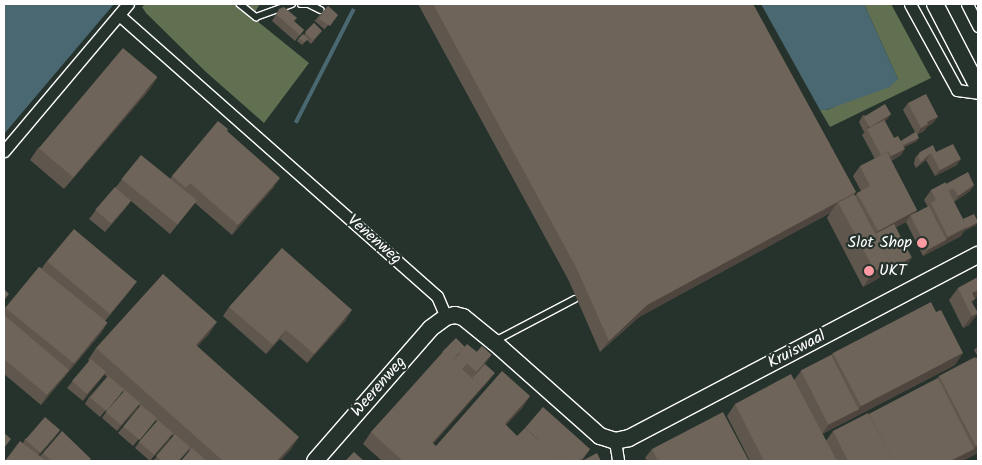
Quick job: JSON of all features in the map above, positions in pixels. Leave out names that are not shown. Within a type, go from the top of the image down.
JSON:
[{"type":"street","points":[[4,151],[128,4]]},
{"type":"street","points":[[910,4],[957,90],[978,93]]},
{"type":"street","points":[[935,4],[978,87]]},
{"type":"street","points":[[967,4],[978,26]]},
{"type":"street","name":"Venenweg","points":[[118,15],[437,296],[446,317]]},
{"type":"street","name":"Kruiswaal","points":[[615,441],[629,438],[978,255]]},
{"type":"street","points":[[446,317],[455,315],[463,318],[494,342],[600,436],[615,441],[618,461]]},
{"type":"street","name":"Weerenweg","points":[[315,461],[431,328],[446,317]]},
{"type":"lane","points":[[240,4],[256,17],[292,4]]},
{"type":"lane","points":[[301,4],[309,4],[321,10]]},
{"type":"lane","points":[[494,342],[575,299]]},
{"type":"green space","points":[[145,4],[260,4],[252,17],[309,63],[264,123],[206,72],[146,13],[142,7]]},
{"type":"green space","points":[[864,4],[891,4],[931,78],[830,127],[820,110],[827,110],[898,79]]},
{"type":"water","points":[[4,4],[114,4],[4,134]]},
{"type":"water","points":[[761,4],[864,4],[898,79],[890,87],[826,110],[820,110]]},
{"type":"water","points":[[352,8],[356,10],[297,124],[294,122]]},
{"type":"building","points":[[433,4],[753,4],[856,192],[647,305],[609,341],[577,269]]},
{"type":"building","points":[[328,6],[338,15],[330,26],[319,19]]},
{"type":"building","points":[[284,7],[297,18],[294,21],[304,30],[300,35],[277,15],[279,9]]},
{"type":"building","points":[[314,23],[322,31],[313,40],[305,32]]},
{"type":"building","points":[[303,34],[308,39],[304,42],[299,38]]},
{"type":"building","points":[[123,48],[157,77],[73,177],[39,148]]},
{"type":"building","points":[[926,94],[938,117],[927,122],[928,124],[921,128],[908,103]]},
{"type":"building","points":[[885,104],[891,114],[870,127],[864,117]]},
{"type":"building","points":[[884,120],[894,138],[898,136],[905,149],[891,156],[888,151],[881,155],[867,129]]},
{"type":"building","points":[[218,121],[280,178],[238,225],[190,183],[186,188],[172,176]]},
{"type":"building","points":[[916,132],[919,138],[903,145],[901,141]]},
{"type":"building","points":[[953,144],[961,159],[940,170],[931,153],[921,162],[918,157],[920,152],[933,145],[936,152]]},
{"type":"building","points":[[887,152],[917,210],[878,231],[857,193],[870,186],[860,166]]},
{"type":"building","points":[[141,155],[197,200],[177,224],[121,179]]},
{"type":"building","points":[[968,172],[974,185],[958,196],[954,188],[948,191],[946,184]]},
{"type":"building","points":[[946,182],[946,186],[967,227],[948,237],[931,203],[936,200],[931,190]]},
{"type":"building","points":[[115,187],[131,201],[111,223],[95,210]]},
{"type":"building","points":[[854,194],[891,263],[875,271],[838,202]]},
{"type":"building","points":[[929,206],[946,240],[928,249],[910,216]]},
{"type":"building","points":[[974,214],[978,222],[967,228],[963,219]]},
{"type":"building","points":[[894,224],[912,258],[893,267],[875,234]]},
{"type":"building","points":[[74,229],[137,282],[110,314],[47,261]]},
{"type":"building","points":[[282,248],[352,310],[314,354],[286,330],[273,345],[229,307]]},
{"type":"building","points":[[39,267],[107,322],[74,364],[6,308]]},
{"type":"building","points":[[163,274],[217,322],[196,345],[299,437],[277,461],[223,461],[96,348]]},
{"type":"building","points":[[978,277],[978,290],[972,293],[975,299],[971,301],[978,313],[972,316],[958,288]]},
{"type":"building","points":[[4,289],[9,294],[4,300]]},
{"type":"building","points":[[931,302],[936,312],[941,310],[963,353],[861,406],[833,353]]},
{"type":"building","points":[[4,315],[69,370],[47,395],[4,359]]},
{"type":"building","points":[[456,338],[465,347],[452,361],[443,351]]},
{"type":"building","points":[[467,344],[477,352],[462,369],[482,387],[432,443],[393,408],[443,352],[453,361]]},
{"type":"building","points":[[482,346],[492,355],[476,372],[467,363]]},
{"type":"building","points":[[831,355],[859,409],[828,425],[801,370]]},
{"type":"building","points":[[975,357],[978,364],[978,445],[976,446],[939,376]]},
{"type":"building","points":[[91,359],[106,372],[87,394],[72,381]]},
{"type":"building","points":[[485,364],[495,373],[482,387],[472,378]]},
{"type":"building","points":[[502,371],[530,396],[505,424],[517,436],[525,428],[562,461],[403,461],[371,432],[393,408],[436,446]]},
{"type":"building","points":[[791,374],[837,461],[764,461],[735,404]]},
{"type":"building","points":[[108,376],[124,389],[107,411],[90,398]]},
{"type":"building","points":[[938,378],[974,449],[950,461],[894,461],[869,414]]},
{"type":"building","points":[[125,390],[140,403],[121,425],[106,412]]},
{"type":"building","points":[[141,405],[157,418],[140,440],[123,427]]},
{"type":"building","points":[[543,407],[590,449],[582,459],[562,461],[525,428]]},
{"type":"building","points":[[723,412],[749,461],[658,461],[652,449]]},
{"type":"building","points":[[868,413],[894,461],[848,461],[833,431]]},
{"type":"building","points":[[45,417],[60,430],[40,453],[25,440]]},
{"type":"building","points":[[158,420],[173,433],[154,455],[139,442]]},
{"type":"building","points":[[62,431],[91,459],[89,461],[51,461],[43,453]]},
{"type":"building","points":[[4,433],[11,439],[4,448]]},
{"type":"building","points":[[175,434],[190,447],[178,461],[162,461],[156,456]]},
{"type":"building","points":[[20,441],[46,461],[5,461]]},
{"type":"building","points":[[192,448],[207,461],[181,461]]},
{"type":"building","points":[[354,452],[364,461],[345,461]]},
{"type":"building","points":[[597,453],[601,461],[582,461]]},
{"type":"place","name":"Slot Shop","points":[[922,243]]},
{"type":"place","name":"UKT","points":[[869,271]]}]
